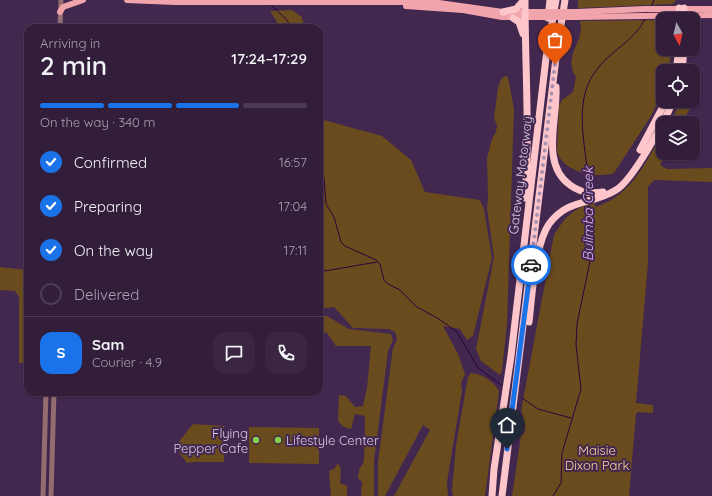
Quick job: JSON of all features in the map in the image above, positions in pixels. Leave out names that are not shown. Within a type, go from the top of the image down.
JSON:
[{"type":"highway","points":[[503,12],[516,9],[525,0]]},
{"type":"highway","points":[[525,0],[528,144],[525,201],[528,207]]},
{"type":"highway","points":[[546,58],[546,31],[550,0]]},
{"type":"highway","name":"Gateway Motorway","points":[[492,496],[494,469],[511,356],[546,58],[556,0]]},
{"type":"highway","name":"Gateway Motorway","points":[[502,496],[505,458],[520,353],[565,0]]},
{"type":"highway","points":[[513,18],[519,22],[525,40]]},
{"type":"highway","points":[[554,79],[557,88],[553,153],[555,163],[565,181],[580,190],[594,195],[612,192],[626,182],[669,108]]},
{"type":"highway","points":[[520,353],[526,342],[539,252],[545,233],[560,213],[581,201],[612,188],[624,180],[662,108]]},
{"type":"main road","points":[[60,12],[63,7],[83,0]]},
{"type":"main road","points":[[127,0],[175,2],[432,2],[525,15],[576,14],[645,9],[659,9],[672,12]]},
{"type":"main road","points":[[363,3],[446,8],[513,18],[525,15]]},
{"type":"main road","points":[[693,12],[712,9]]},
{"type":"main road","points":[[576,14],[656,16]]},
{"type":"main road","points":[[700,15],[712,15]]},
{"type":"street","points":[[60,0],[60,24]]},
{"type":"street","points":[[44,496],[46,396]]},
{"type":"street","points":[[51,496],[54,396]]},
{"type":"green space","points":[[578,0],[676,0],[673,4],[578,8]]},
{"type":"green space","points":[[292,10],[302,17],[303,24],[276,24],[277,22],[270,11]]},
{"type":"green space","points":[[656,20],[656,56],[671,56],[669,64],[656,64],[656,106],[651,116],[614,173],[607,175],[589,174],[572,169],[560,158],[557,151],[559,106],[562,100],[573,92],[576,77],[572,69],[572,62],[580,35],[580,21]]},
{"type":"green space","points":[[505,76],[508,77],[514,109],[507,323],[502,371],[500,375],[481,361],[476,349],[494,257],[487,209],[487,158],[492,139],[496,132],[497,125],[494,118],[498,88],[501,79]]},
{"type":"green space","points":[[678,108],[690,108],[686,116],[673,116]]},
{"type":"green space","points":[[323,120],[382,136],[411,160],[425,192],[480,200],[484,209],[492,258],[473,336],[467,340],[460,329],[443,326],[458,354],[465,374],[461,383],[462,391],[447,482],[448,496],[394,496],[430,430],[423,425],[385,496],[378,496],[378,462],[393,348],[397,340],[395,332],[389,329],[353,328],[334,307],[323,308]]},
{"type":"green space","name":"Maisie Dixon Park","points":[[656,145],[656,160],[662,160],[660,165],[667,169],[712,168],[712,182],[654,180],[648,187],[648,263],[636,403],[653,405],[653,413],[638,412],[636,414],[629,496],[512,496],[521,436],[525,431],[521,411],[554,235],[570,214],[593,202],[596,207],[609,201],[628,186],[643,167]]},
{"type":"green space","points":[[0,267],[24,270],[24,363],[19,363],[19,297],[15,291],[0,290]]},
{"type":"green space","points":[[323,316],[327,316],[349,329],[391,334],[393,340],[388,351],[374,461],[374,496],[361,496],[362,482],[358,478],[359,470],[364,461],[365,416],[355,414],[351,429],[344,427],[338,421],[339,395],[346,396],[355,407],[363,406],[367,388],[371,346],[336,346],[327,333],[323,332]]},
{"type":"green space","points":[[471,373],[480,375],[487,379],[494,384],[499,391],[485,496],[453,496],[452,490],[456,445],[468,377]]},
{"type":"green space","points":[[193,424],[224,426],[224,462],[187,463],[180,454],[177,444]]},
{"type":"green space","name":"Lifestyle Center","points":[[249,427],[319,428],[319,464],[249,463]]},
{"type":"green space","points":[[338,463],[341,470],[340,483],[347,486],[347,496],[331,496],[329,471],[334,469]]},
{"type":"waterway","name":"Bulimba Creek","points":[[651,7],[654,0]]},
{"type":"waterway","points":[[270,4],[289,24]]},
{"type":"waterway","name":"Bulimba Creek","points":[[589,190],[582,114],[588,85],[595,72],[607,58],[635,34],[645,19]]},
{"type":"waterway","points":[[323,175],[326,204],[334,217],[341,242],[345,246],[376,260],[380,264],[384,280],[388,284],[400,290],[417,307],[439,319],[457,332],[478,368],[501,385]]},
{"type":"waterway","name":"Bulimba Creek","points":[[553,496],[561,483],[562,453],[581,389],[576,345],[577,324],[591,256],[589,203]]},
{"type":"waterway","points":[[323,271],[377,262]]},
{"type":"waterway","points":[[522,398],[538,409],[571,418]]},
{"type":"way so far","points":[[531,265],[555,64]]},
{"type":"place","name":"Flying Pepper Cafe","points":[[256,440]]},
{"type":"place","name":"Lifestyle Center","points":[[278,440]]},
{"type":"route","points":[[507,449],[531,265]]}]
